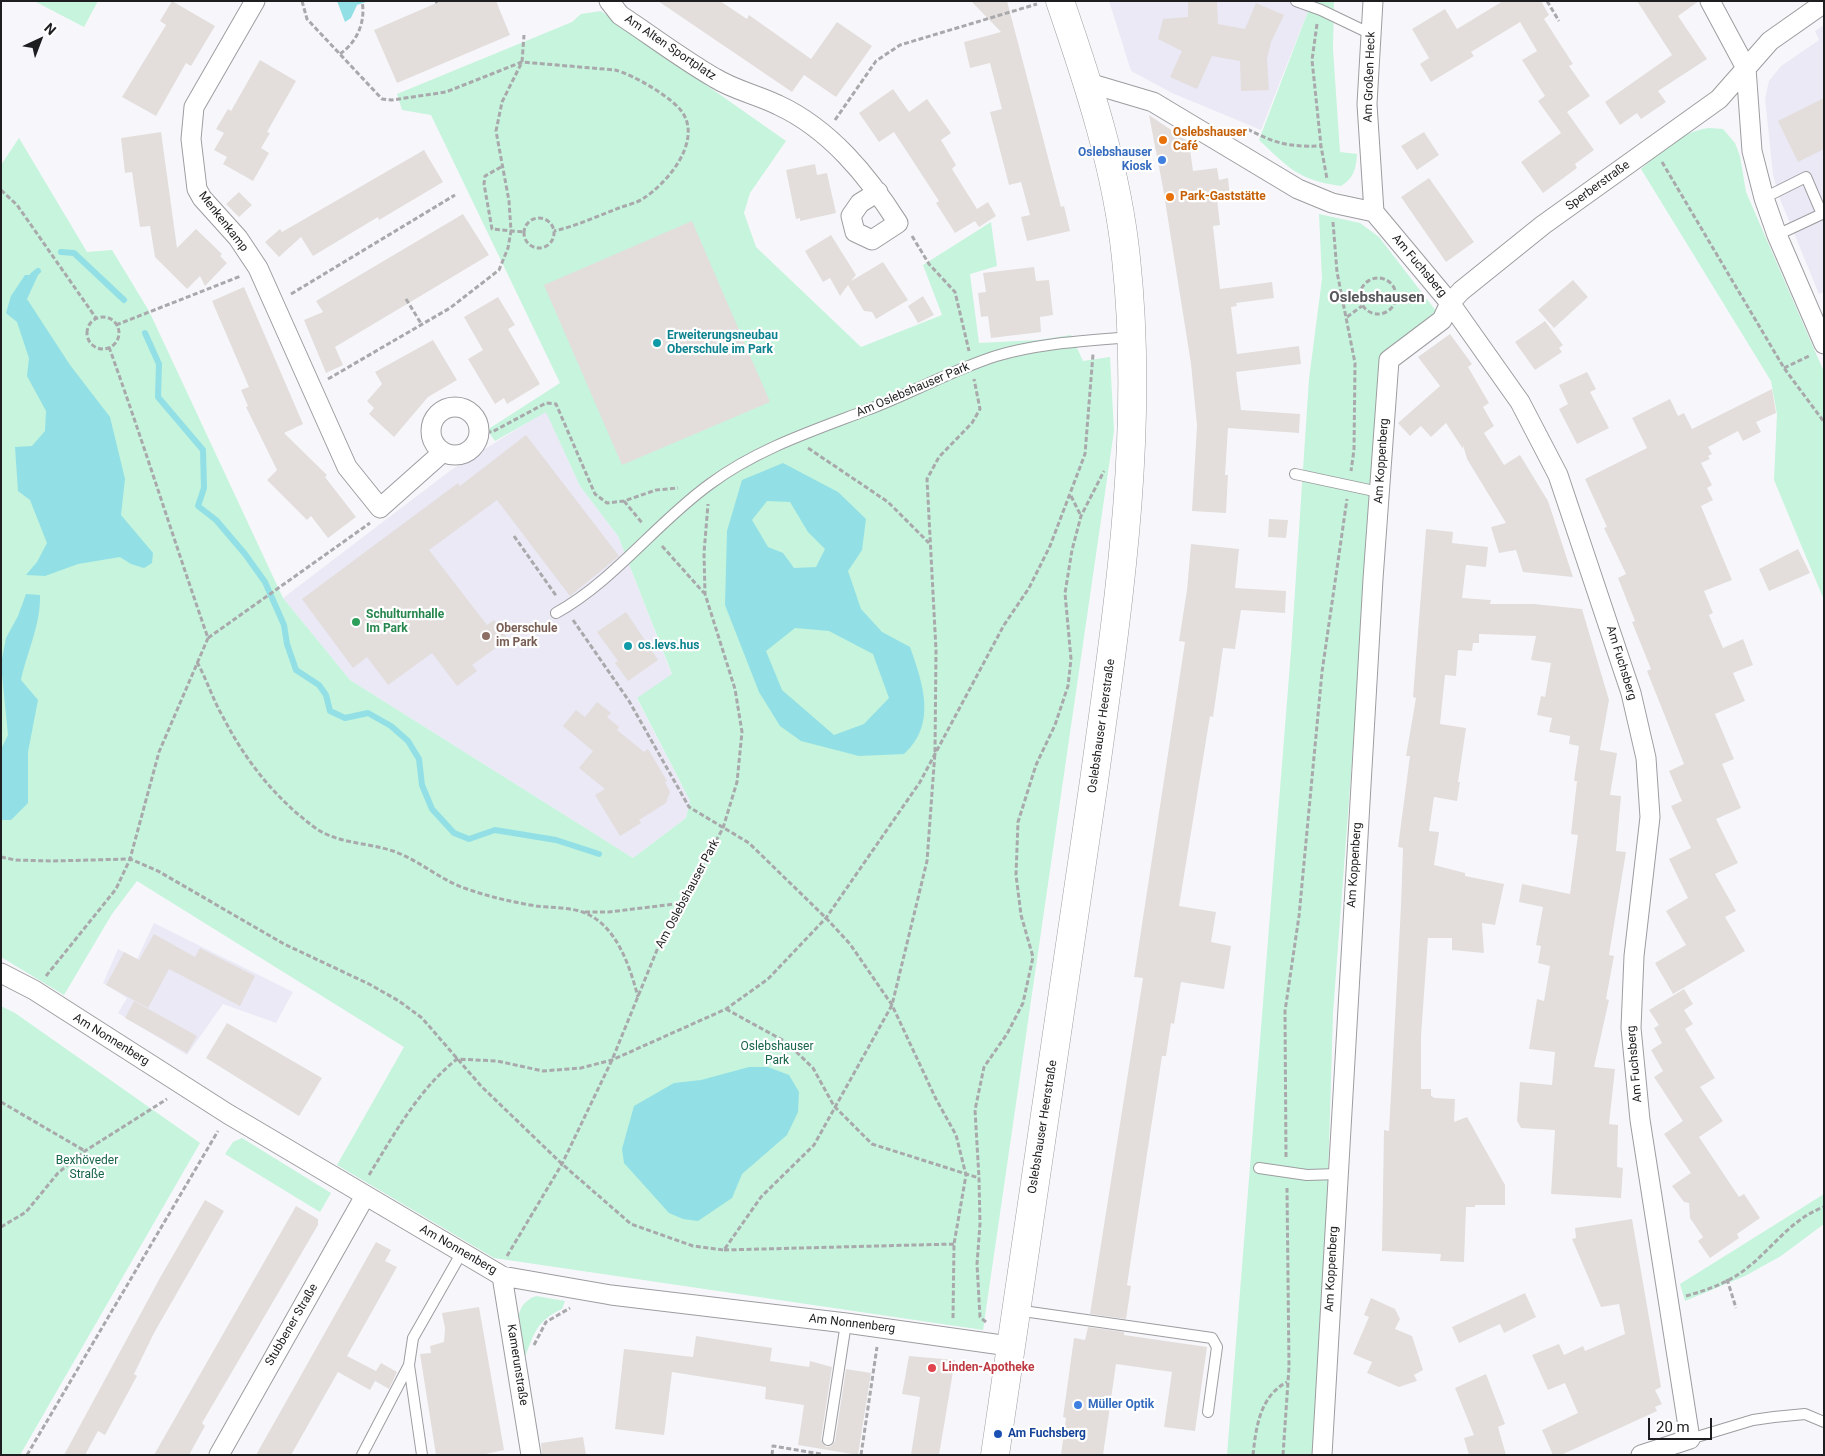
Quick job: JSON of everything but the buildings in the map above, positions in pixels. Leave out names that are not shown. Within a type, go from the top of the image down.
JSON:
[{"type":"main road","name":"Oslebshauser Heerstraße","points":[[995,1455],[1087,834],[1114,634],[1130,491],[1132,337],[1124,246],[1111,169],[1089,84],[1060,1]]},
{"type":"street","name":"Menkenkamp","points":[[255,1],[200,95],[191,124],[197,189],[202,198],[238,238],[258,268],[347,466],[380,508]]},
{"type":"street","name":"Am Alten Sportplatz","points":[[609,1],[620,15],[716,79],[780,106],[825,135],[860,169],[898,223]]},
{"type":"street","name":"Am Großen Heck","points":[[1373,1],[1367,104],[1374,212]]},
{"type":"street","points":[[1710,1],[1746,68],[1752,151],[1764,198],[1820,349]]},
{"type":"street","name":"Sperberstraße","points":[[1450,303],[1461,291],[1543,225],[1719,99],[1770,41],[1824,4]]},
{"type":"street","points":[[1089,84],[1153,102],[1298,189],[1332,203],[1374,212]]},
{"type":"street","points":[[878,192],[860,202],[851,216],[855,232],[872,240],[898,223]]},
{"type":"street","name":"Am Fuchsberg","points":[[1374,212],[1450,303],[1520,402],[1558,475],[1628,684],[1646,758],[1650,817],[1634,956],[1631,1028],[1640,1120],[1690,1439]]},
{"type":"street","name":"Am Koppenberg","points":[[1322,1455],[1379,492],[1389,360],[1442,320],[1450,303]]},
{"type":"street","points":[[455,408],[468,412],[474,417],[479,431],[478,439],[467,452],[458,455],[443,452],[435,444],[432,429],[434,421],[446,410],[455,408]]},
{"type":"street","points":[[380,508],[443,452]]},
{"type":"street","name":"Am Nonnenberg","points":[[1,973],[34,990],[228,1114],[502,1276],[611,1295],[846,1323],[1010,1346]]},
{"type":"street","name":"Stubbener Straße","points":[[218,1455],[365,1196]]},
{"type":"street","name":"Kamerunstraße","points":[[502,1276],[519,1374],[527,1454]]},
{"type":"street","points":[[1641,1455],[1690,1439]]},
{"type":"lane","points":[[1296,1],[1321,10],[1371,34]]},
{"type":"lane","points":[[1764,198],[1806,177],[1823,214],[1777,235]]},
{"type":"lane","name":"Am Oslebshauser Park","points":[[561,610],[622,563],[708,485],[740,462],[997,356],[1052,345],[1132,337]]},
{"type":"lane","points":[[1295,474],[1379,492]]},
{"type":"lane","points":[[1259,1168],[1307,1175],[1338,1174]]},
{"type":"lane","points":[[422,1455],[409,1365],[413,1338],[462,1252]]},
{"type":"lane","points":[[1015,1310],[1212,1338],[1217,1347],[1208,1412]]},
{"type":"lane","points":[[828,1440],[846,1323]]},
{"type":"lane","points":[[362,1455],[409,1365]]},
{"type":"lane","points":[[1690,1439],[1753,1420],[1774,1417],[1805,1414],[1824,1422]]},
{"type":"path","points":[[302,1],[307,19],[382,99],[392,100],[446,92],[522,62],[615,70],[630,74],[660,93],[684,113],[688,124],[687,140],[680,160],[668,176],[643,199],[554,231]]},
{"type":"path","points":[[340,54],[348,48],[357,36],[364,14],[362,1]]},
{"type":"path","points":[[825,135],[876,61],[900,45],[1047,1]]},
{"type":"path","points":[[1547,1],[1559,21]]},
{"type":"path","points":[[1283,1455],[1288,1382],[1285,1011],[1299,916],[1322,672],[1354,450],[1355,363],[1337,272],[1332,203],[1321,146],[1312,60],[1321,10]]},
{"type":"path","points":[[312,388],[450,308],[499,270],[508,248],[511,231],[496,131],[502,102],[522,62],[524,35]]},
{"type":"path","points":[[1229,148],[1245,128],[1272,142],[1291,147],[1321,146]]},
{"type":"path","points":[[1653,146],[1784,368],[1824,422]]},
{"type":"path","points":[[501,166],[485,176],[484,184],[492,229],[524,232]]},
{"type":"path","points":[[1,190],[17,204],[96,318]]},
{"type":"path","points":[[274,304],[455,195]]},
{"type":"path","points":[[537,218],[550,222],[554,231],[552,241],[547,246],[538,248],[528,242],[524,232],[528,223],[537,218]]},
{"type":"path","points":[[724,1250],[761,1197],[814,1146],[834,1106],[892,1005],[927,861],[935,752],[936,650],[927,479],[939,457],[972,423],[980,409],[955,292],[929,264],[912,236],[898,223]]},
{"type":"path","points":[[1380,278],[1392,284],[1396,296],[1388,312],[1372,314],[1362,306],[1360,290],[1363,284],[1370,279],[1380,278]]},
{"type":"path","points":[[116,325],[225,283]]},
{"type":"path","points":[[406,299],[422,325]]},
{"type":"path","points":[[1347,317],[1362,306]]},
{"type":"path","points":[[96,318],[108,318],[116,325],[118,338],[109,347],[98,348],[89,342],[87,337],[89,324],[96,318]]},
{"type":"path","points":[[365,1196],[369,1175],[409,1109],[438,1074],[457,1059],[497,1061],[543,1071],[581,1068],[612,1060],[726,1009],[768,979],[826,918],[920,782],[1004,626],[1029,588],[1050,546],[1085,454],[1090,364],[1095,341]]},
{"type":"path","points":[[109,347],[138,424],[160,500],[208,638]]},
{"type":"path","points":[[1784,368],[1820,349]]},
{"type":"path","points":[[479,431],[492,432],[546,403],[556,404],[595,494],[607,502],[624,501],[656,490],[708,485]]},
{"type":"path","points":[[795,438],[825,461],[888,502],[929,543]]},
{"type":"path","points":[[1010,1346],[980,1317],[977,1264],[980,1224],[979,1178],[975,1110],[984,1067],[1008,1034],[1023,1002],[1033,956],[1021,915],[1016,875],[1018,822],[1036,765],[1055,726],[1068,686],[1071,659],[1065,593],[1072,550],[1081,516],[1098,486],[1105,468]]},
{"type":"path","name":"Am Oslebshauser Park","points":[[502,1276],[508,1250],[562,1164],[612,1060],[659,945],[723,828],[737,782],[742,732],[735,689],[705,594],[704,552],[708,485]]},
{"type":"path","points":[[1071,495],[1081,516]]},
{"type":"path","points":[[624,501],[705,594]]},
{"type":"path","points":[[34,990],[116,889],[130,859],[159,752],[208,638],[370,523],[380,508]]},
{"type":"path","points":[[514,536],[561,610],[629,701],[689,808],[749,843],[850,944],[892,1005],[936,1099],[956,1135],[966,1175],[954,1244],[953,1337]]},
{"type":"path","points":[[197,662],[228,727],[255,770],[284,801],[315,828],[329,836],[343,841],[395,852],[461,887],[491,897],[584,912],[609,912],[683,903]]},
{"type":"path","points":[[1,857],[15,860],[52,861],[130,859],[158,871],[284,944],[399,1001],[422,1018],[481,1086],[562,1164],[631,1224],[692,1246],[724,1250],[954,1244]]},
{"type":"path","points":[[584,912],[606,929],[616,943],[631,973],[638,997]]},
{"type":"path","points":[[726,1009],[786,1042],[812,1068],[834,1106],[872,1144],[979,1178]]},
{"type":"path","points":[[1,1227],[26,1212],[58,1173],[85,1151],[186,1087]]},
{"type":"path","points":[[1,1102],[85,1151]]},
{"type":"path","points":[[27,1455],[228,1114]]},
{"type":"path","points":[[1667,1299],[1685,1297],[1739,1274],[1769,1248],[1794,1222],[1824,1207]]},
{"type":"path","points":[[1727,1279],[1736,1308]]},
{"type":"path","points":[[519,1374],[528,1362],[546,1322],[558,1313],[574,1307]]},
{"type":"path","points":[[861,1455],[880,1328]]},
{"type":"path","points":[[1253,1455],[1256,1434],[1266,1401],[1276,1388],[1288,1382]]},
{"type":"path","points":[[772,1455],[773,1446],[826,1455]]},
{"type":"shaded area","points":[[1109,1],[1312,1],[1261,130],[1172,93],[1131,71]]},
{"type":"shaded area","points":[[1824,25],[1824,292],[1819,294],[1780,199],[1773,175],[1765,99],[1769,81],[1781,66],[1819,40],[1815,31]]},
{"type":"shaded area","name":"Oberschule im Park","points":[[546,411],[580,486],[618,536],[672,675],[637,699],[690,801],[686,818],[633,858],[350,680],[283,598],[451,470]]},
{"type":"shaded area","points":[[154,923],[293,992],[276,1023],[223,1004],[187,1055],[118,1013],[127,998],[103,983],[118,949],[137,959]]},
{"type":"green space","points":[[34,1],[98,1],[84,27]]},
{"type":"green space","points":[[1312,1],[1334,1],[1333,49],[1340,152],[1357,154],[1354,173],[1341,186],[1314,180],[1295,171],[1259,140]]},
{"type":"green space","name":"Oslebshauser Park","points":[[601,11],[786,141],[750,193],[744,213],[756,247],[861,347],[942,315],[923,265],[991,222],[997,266],[970,274],[979,343],[1038,340],[1071,335],[1083,361],[1110,357],[1114,431],[983,1330],[494,1258],[337,1165],[404,1047],[137,881],[112,914],[64,995],[1,957],[1,165],[19,138],[87,252],[112,250],[149,311],[283,598],[350,680],[633,858],[686,818],[690,801],[637,698],[672,674],[618,536],[580,486],[546,412],[495,441],[487,430],[560,383],[431,115],[402,110],[397,94],[572,22],[581,14]]},
{"type":"green space","points":[[1709,128],[1723,129],[1735,143],[1740,156],[1746,192],[1824,372],[1824,600],[1774,480],[1777,414],[1771,381],[1641,169],[1664,149],[1681,138],[1690,133]]},
{"type":"green space","points":[[1319,214],[1360,223],[1379,237],[1436,311],[1381,356],[1333,1013],[1323,1344],[1314,1455],[1227,1455],[1291,651],[1309,379],[1322,279]]},
{"type":"green space","name":"Bexhöveder Straße","points":[[1,1006],[15,1013],[200,1143],[20,1455],[1,1455]]},
{"type":"green space","points":[[242,1138],[331,1193],[320,1212],[225,1154],[233,1142]]},
{"type":"green space","points":[[1824,1194],[1824,1224],[1781,1256],[1745,1276],[1685,1301],[1680,1284]]},
{"type":"green space","points":[[536,1296],[565,1301],[562,1309],[546,1318],[537,1329],[524,1360],[518,1323],[519,1315],[527,1301]]},
{"type":"water","points":[[337,1],[369,1],[357,5],[351,18],[345,22]]},
{"type":"water","points":[[25,275],[38,275],[27,299],[70,365],[110,417],[125,479],[121,515],[153,553],[152,563],[144,568],[131,564],[120,557],[78,564],[45,576],[26,575],[37,562],[47,543],[30,500],[18,491],[15,447],[32,446],[45,431],[46,411],[27,376],[29,358],[17,322],[6,313],[11,296]]},
{"type":"water","points":[[783,463],[838,492],[866,519],[862,550],[848,571],[861,609],[882,632],[910,647],[923,689],[924,717],[921,730],[904,754],[859,756],[801,741],[780,726],[759,692],[725,605],[727,531],[742,480]],"holes":[[[767,501],[790,502],[808,532],[825,549],[816,567],[794,568],[783,553],[768,547],[752,520]],[[795,628],[829,631],[873,654],[889,698],[864,724],[834,735],[782,690],[766,651]]]},
{"type":"water","points":[[26,594],[40,595],[36,627],[21,680],[38,700],[28,752],[28,803],[11,820],[1,820],[1,749],[8,735],[1,664],[6,638],[18,616]]},
{"type":"water","points":[[749,1067],[768,1067],[789,1075],[799,1092],[798,1112],[787,1135],[742,1174],[732,1198],[698,1221],[683,1219],[669,1213],[624,1163],[622,1149],[634,1106],[674,1083],[701,1080]]},
{"type":"waterway","points":[[61,252],[74,253],[124,300]]},
{"type":"waterway","points":[[33,275],[38,271]]},
{"type":"waterway","points":[[145,333],[159,364],[158,397],[203,450],[204,488],[198,506],[216,520],[245,554],[265,582],[284,625],[287,644],[296,670],[319,685],[326,695],[330,711],[345,718],[368,713],[391,726],[408,741],[419,759],[422,785],[432,809],[454,833],[469,839],[495,830],[556,840],[599,854]]},
{"type":"place","name":"Oslebshauser Café","points":[[1163,140]]},
{"type":"place","name":"Oslebshauser Kiosk","points":[[1162,160]]},
{"type":"place","name":"Park-Gaststätte","points":[[1170,197]]},
{"type":"place","name":"Erweiterungsneubau Oberschule im Park","points":[[657,343]]},
{"type":"place","name":"Schulturnhalle Im Park","points":[[356,622]]},
{"type":"place","name":"Oberschule im Park","points":[[486,636]]},
{"type":"place","name":"os.levs.hus","points":[[628,646]]},
{"type":"place","name":"Linden-Apotheke","points":[[932,1368]]},
{"type":"place","name":"Müller Optik","points":[[1078,1405]]},
{"type":"place","name":"Am Fuchsberg","points":[[998,1434]]},
{"type":"district","name":"Oslebshausen","points":[[1377,298]]}]
